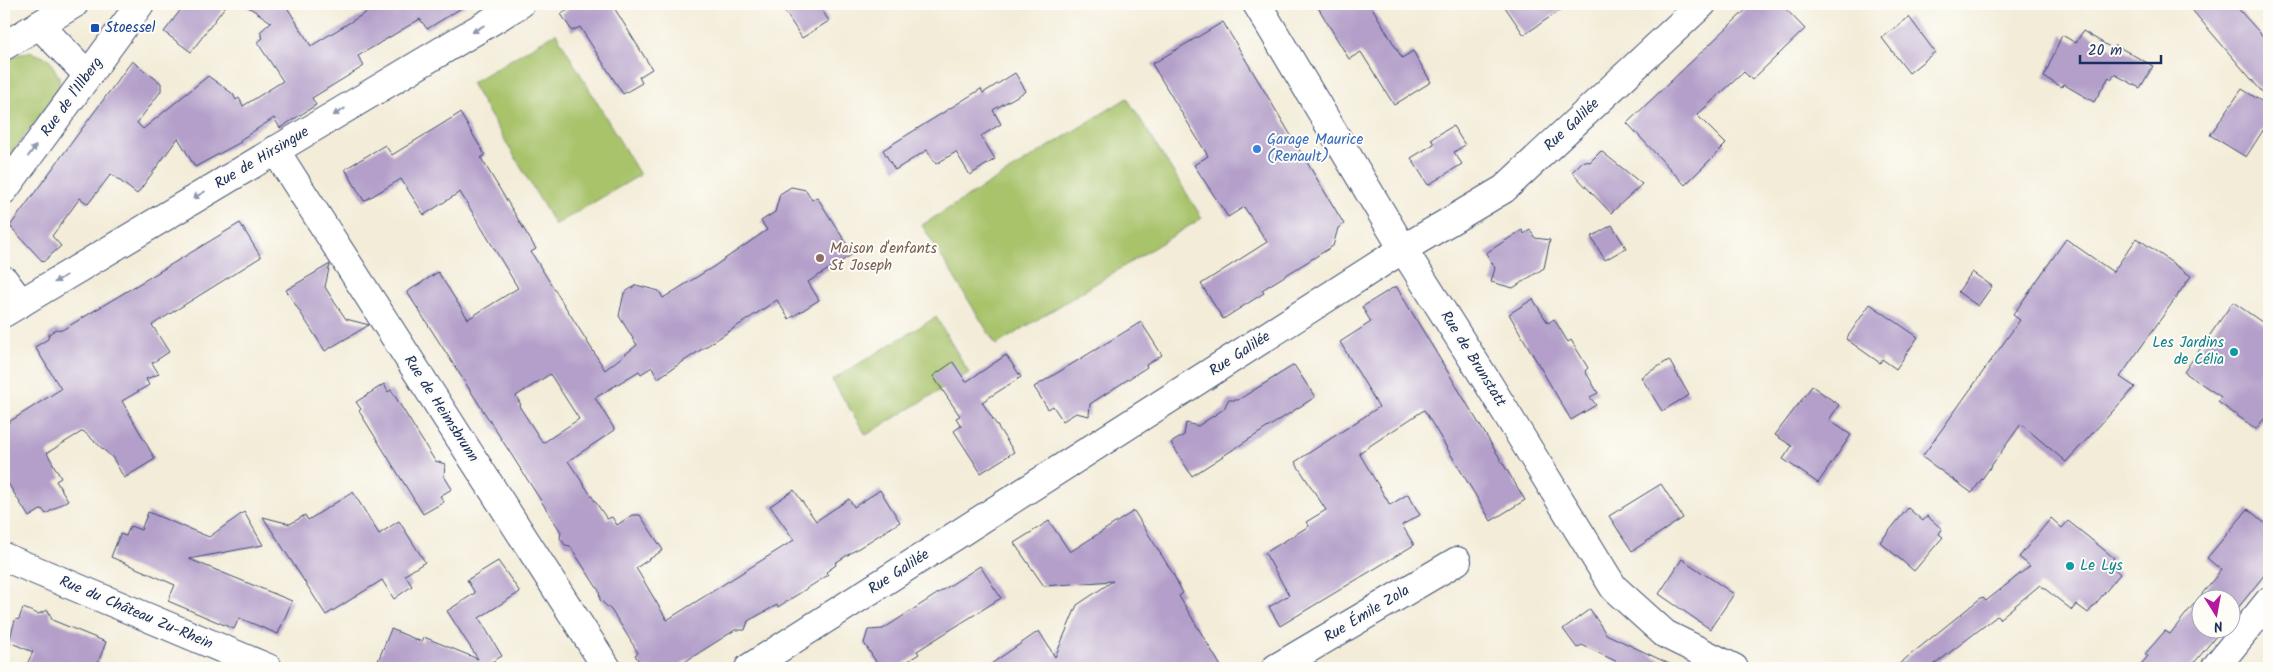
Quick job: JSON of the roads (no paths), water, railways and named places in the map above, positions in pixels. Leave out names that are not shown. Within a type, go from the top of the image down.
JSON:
[{"type":"street","points":[[4,46],[74,4]]},
{"type":"street","name":"Rue de l'Illberg","points":[[4,190],[140,4]]},
{"type":"street","name":"Rue de Hirsingue","points":[[12,308],[520,4]]},
{"type":"street","name":"Rue de Brunstatt","points":[[1257,4],[1403,249],[1614,588],[1665,634],[1734,668]]},
{"type":"street","name":"Rue Galilée","points":[[749,668],[1403,249],[1504,189],[1702,4]]},
{"type":"street","points":[[39,25],[88,75]]},
{"type":"street","name":"Rue de Heimsbrunn","points":[[274,150],[607,668]]},
{"type":"street","points":[[4,280],[12,308]]},
{"type":"street","name":"Rue du Château Zu-Rhein","points":[[4,557],[268,668]]},
{"type":"street","name":"Rue Émile Zola","points":[[1276,668],[1457,561]]},
{"type":"street","points":[[2214,668],[2269,601]]},
{"type":"place","name":"Stoessel","points":[[95,28]]},
{"type":"place","name":"Garage Maurice (Renault)","points":[[1257,149]]},
{"type":"place","name":"Maison d'enfants St Joseph","points":[[820,258]]},
{"type":"place","name":"Les Jardins de Célia","points":[[2234,352]]},
{"type":"place","name":"Le Lys","points":[[2070,566]]}]
